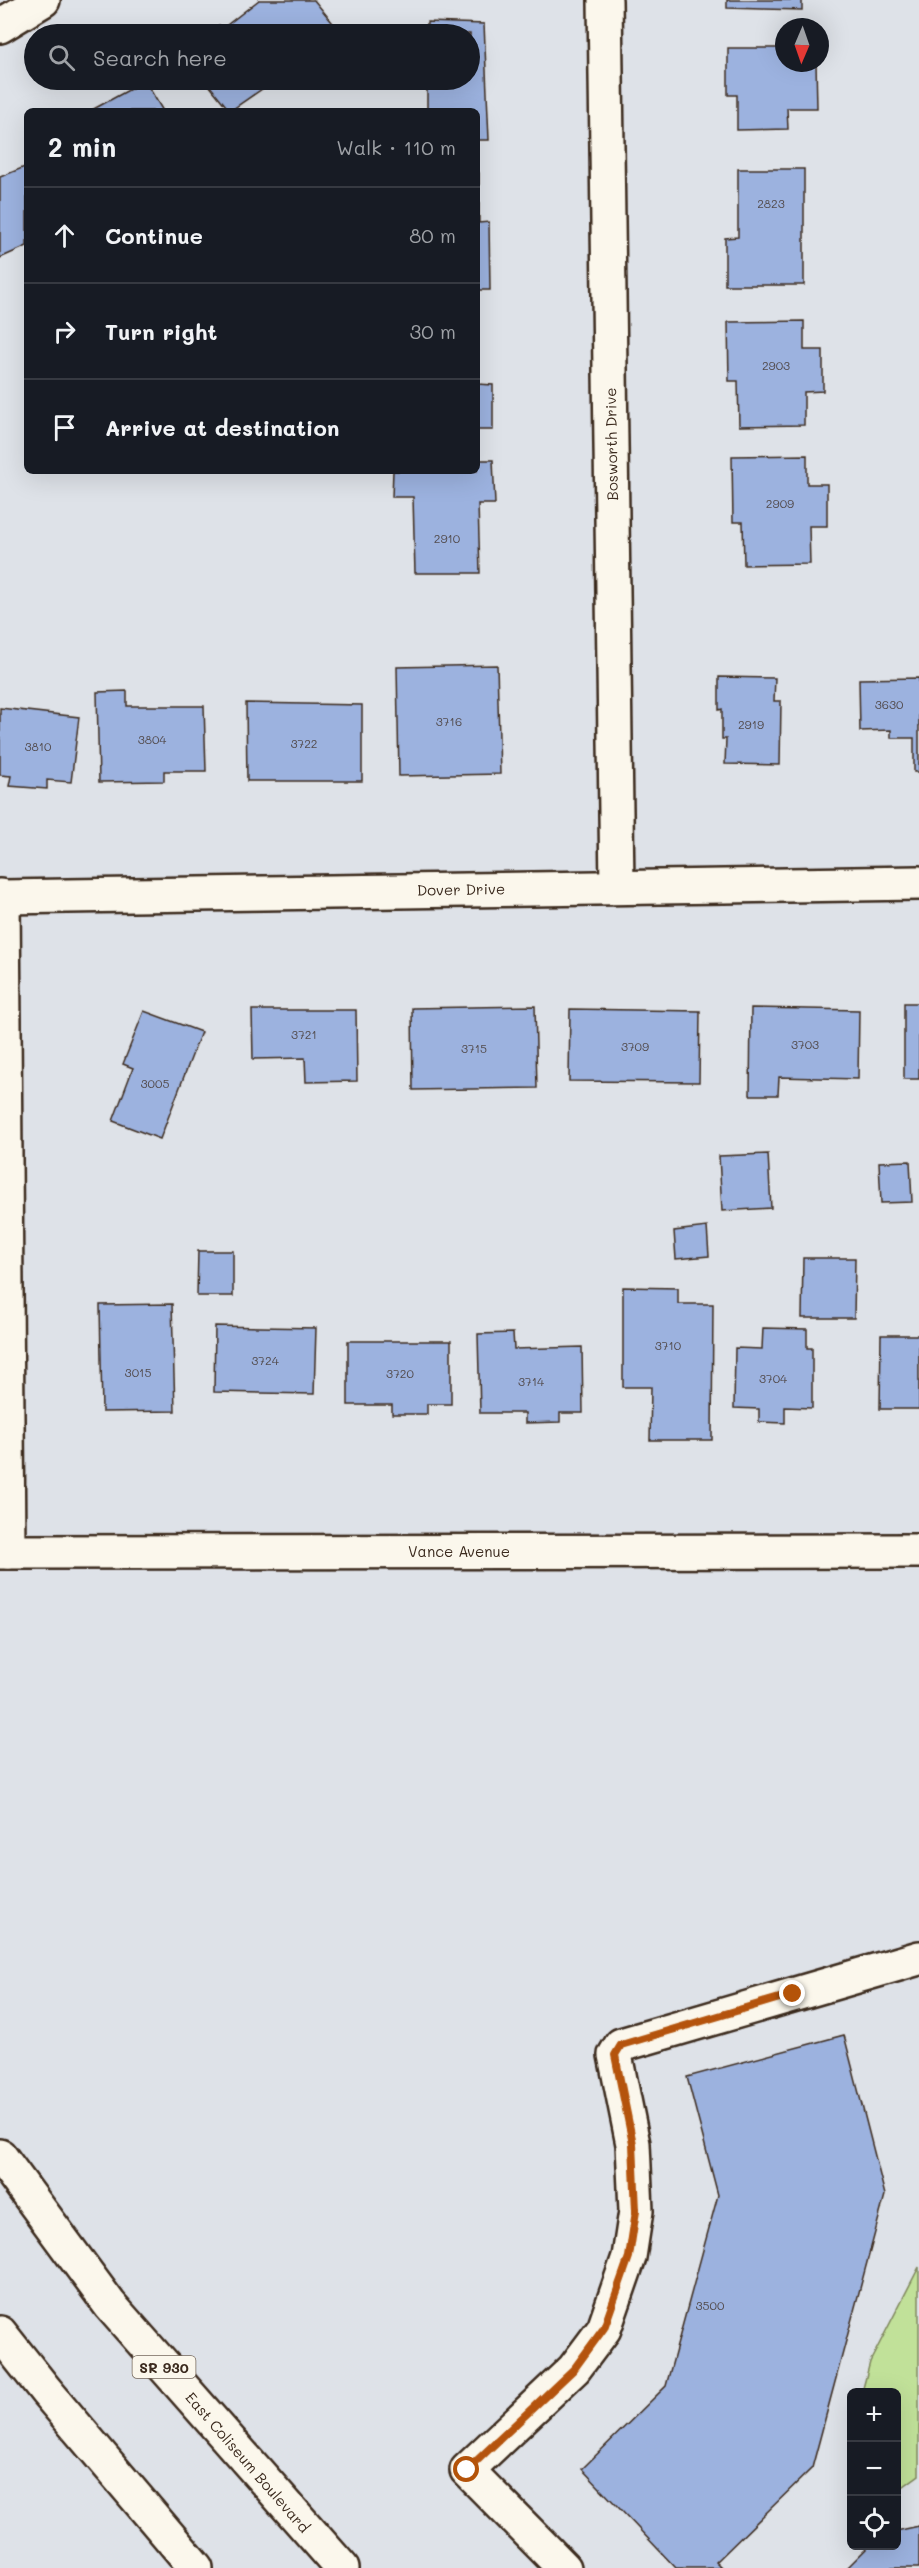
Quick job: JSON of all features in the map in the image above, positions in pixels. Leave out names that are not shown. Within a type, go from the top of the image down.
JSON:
[{"type":"main road","points":[[0,26],[43,0]]},
{"type":"main road","name":"Bosworth Drive","points":[[605,0],[617,887]]},
{"type":"main road","name":"Dover Drive","points":[[2,896],[919,883]]},
{"type":"main road","points":[[2,896],[4,1552]]},
{"type":"main road","name":"Vance Avenue","points":[[4,1552],[919,1551]]},
{"type":"main road","points":[[564,2568],[467,2470],[574,2369],[604,2328],[629,2257],[636,2211],[633,2144],[615,2055],[621,2045],[919,1958]]},
{"type":"main road","name":"East Coliseum Boulevard","points":[[0,2156],[110,2305],[342,2568]]},
{"type":"main road","points":[[0,2333],[46,2391],[196,2568]]},
{"type":"green space","points":[[919,2267],[919,2475],[901,2488],[901,2388],[863,2388],[870,2362]]},
{"type":"building","points":[[259,0],[314,0],[334,24],[228,24]]},
{"type":"building","points":[[727,0],[802,0],[802,10],[727,8]]},
{"type":"building","points":[[427,22],[484,24],[489,140],[480,140],[480,108],[427,108],[427,90],[480,90],[480,24],[427,24]]},
{"type":"building","points":[[728,48],[775,48],[775,72],[816,72],[817,108],[787,108],[788,129],[737,130],[737,95],[728,95]]},
{"type":"building","points":[[128,90],[150,90],[161,108],[96,108]]},
{"type":"building","points":[[213,90],[260,90],[234,108],[228,108]]},
{"type":"building","points":[[24,167],[24,247],[0,258],[0,177]]},
{"type":"building","points":[[738,169],[804,169],[804,285],[725,285],[725,238],[738,237]]},
{"type":"building","points":[[489,222],[490,290],[480,290],[480,223]]},
{"type":"building","points":[[804,321],[804,350],[823,350],[823,391],[804,392],[804,425],[739,426],[738,381],[729,381],[728,322]]},
{"type":"building","points":[[480,384],[493,385],[493,430],[480,430]]},
{"type":"building","points":[[807,455],[807,484],[827,484],[827,526],[809,526],[810,564],[744,565],[743,522],[733,522],[732,456]]},
{"type":"building","points":[[480,460],[493,460],[495,504],[478,504],[480,573],[415,573],[413,497],[392,497],[393,474],[480,474]]},
{"type":"building","points":[[497,665],[500,774],[399,776],[397,667]]},
{"type":"building","points":[[719,677],[775,678],[774,701],[781,701],[780,765],[725,764],[726,739],[722,739]]},
{"type":"building","points":[[919,678],[919,772],[914,772],[914,738],[891,738],[891,730],[860,731],[859,679]]},
{"type":"building","points":[[127,691],[127,706],[204,706],[206,771],[164,771],[164,781],[99,782],[97,692]]},
{"type":"building","points":[[246,703],[362,705],[362,781],[247,781]]},
{"type":"building","points":[[0,708],[79,717],[71,782],[47,780],[47,789],[9,786],[11,776],[0,775]]},
{"type":"building","points":[[904,1003],[919,1003],[919,1079],[904,1079]]},
{"type":"building","points":[[535,1006],[537,1088],[413,1090],[412,1008]]},
{"type":"building","points":[[751,1008],[859,1010],[858,1079],[779,1077],[778,1095],[750,1095]]},
{"type":"building","points":[[570,1009],[700,1011],[699,1082],[569,1081]]},
{"type":"building","points":[[252,1010],[356,1010],[357,1081],[306,1082],[305,1058],[253,1059]]},
{"type":"building","points":[[144,1011],[201,1032],[160,1139],[113,1121],[133,1068],[123,1064]]},
{"type":"building","points":[[768,1154],[771,1208],[722,1211],[719,1156]]},
{"type":"building","points":[[910,1161],[912,1202],[881,1203],[879,1162]]},
{"type":"building","points":[[707,1227],[709,1256],[676,1259],[674,1231]]},
{"type":"building","points":[[198,1251],[233,1251],[233,1296],[197,1296]]},
{"type":"building","points":[[803,1258],[855,1258],[854,1318],[802,1318]]},
{"type":"building","points":[[623,1287],[678,1288],[678,1304],[713,1304],[712,1440],[650,1440],[651,1387],[623,1387]]},
{"type":"building","points":[[172,1304],[175,1411],[102,1412],[100,1305]]},
{"type":"building","points":[[215,1326],[316,1328],[314,1394],[214,1392]]},
{"type":"building","points":[[763,1328],[807,1329],[807,1348],[812,1348],[812,1408],[785,1407],[785,1423],[759,1422],[759,1409],[734,1408],[735,1348],[762,1349]]},
{"type":"building","points":[[513,1333],[514,1349],[582,1347],[583,1413],[560,1413],[560,1422],[525,1423],[525,1413],[480,1413],[478,1334]]},
{"type":"building","points":[[881,1335],[919,1335],[919,1409],[880,1409]]},
{"type":"building","points":[[348,1341],[451,1341],[451,1404],[427,1404],[427,1414],[392,1414],[392,1405],[348,1405]]},
{"type":"building","points":[[844,2035],[885,2195],[812,2468],[716,2562],[722,2568],[676,2568],[582,2469],[666,2386],[718,2195],[687,2077]]},
{"type":"building","points":[[919,2526],[919,2568],[847,2568],[865,2550],[901,2550],[901,2530]]},
{"type":"route","points":[[467,2470],[574,2369],[604,2328],[629,2257],[636,2211],[633,2144],[615,2055],[621,2045],[793,1994]]}]
